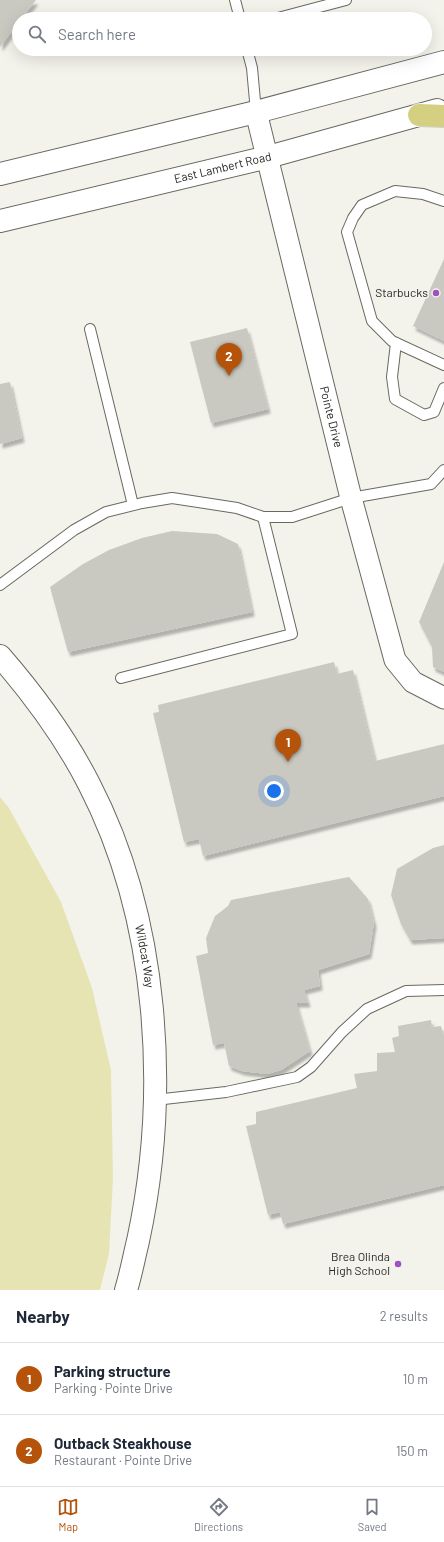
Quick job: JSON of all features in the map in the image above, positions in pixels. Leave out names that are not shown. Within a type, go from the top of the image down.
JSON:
[{"type":"highway","points":[[419,115],[444,116]]},
{"type":"main road","points":[[0,174],[256,112],[444,62]]},
{"type":"main road","name":"East Lambert Road","points":[[0,221],[268,157],[444,108]]},
{"type":"main road","name":"Wildcat Way","points":[[0,656],[46,712],[89,784],[120,858],[143,947],[155,1044],[155,1100],[152,1158],[144,1211],[126,1290]]},
{"type":"street","name":"Pointe Drive","points":[[256,112],[351,498],[395,660],[413,682],[444,698]]},
{"type":"lane","points":[[235,0],[238,12]]},
{"type":"lane","points":[[301,12],[346,0]]},
{"type":"lane","points":[[249,56],[256,112]]},
{"type":"lane","points":[[444,201],[423,194],[395,191],[362,205],[353,218],[347,232],[372,321],[392,341],[444,365]]},
{"type":"lane","points":[[90,329],[133,505]]},
{"type":"lane","points":[[396,343],[392,377],[395,399],[424,415],[434,412],[444,388]]},
{"type":"lane","points":[[0,585],[74,530],[106,512],[133,505],[172,498],[237,508],[263,517],[292,516],[351,498],[431,484],[444,470]]},
{"type":"lane","points":[[121,678],[292,634],[263,517]]},
{"type":"lane","points":[[155,1100],[226,1092],[297,1077],[311,1067],[342,1032],[366,1009],[406,991],[444,990]]},
{"type":"shaded area","points":[[0,797],[9,808],[61,902],[92,988],[111,1070],[113,1178],[109,1254],[100,1290],[0,1290]]},
{"type":"building","points":[[0,0],[36,0],[27,12],[12,12],[12,31],[0,47]]},
{"type":"building","name":"Starbucks","points":[[444,259],[444,341],[413,326]]},
{"type":"building","points":[[247,328],[268,409],[211,423],[190,342]]},
{"type":"building","points":[[10,382],[22,438],[0,444],[0,384]]},
{"type":"building","points":[[172,531],[217,534],[238,544],[252,612],[68,652],[50,587],[83,564],[109,550],[142,538]]},
{"type":"building","points":[[444,562],[444,672],[433,667],[432,647],[419,622]]},
{"type":"building","points":[[334,662],[337,674],[353,670],[375,761],[444,744],[444,796],[203,856],[199,839],[184,842],[153,713],[159,712],[158,705]]},
{"type":"building","points":[[444,845],[444,938],[410,940],[401,924],[391,895],[397,869],[433,848]]},
{"type":"building","points":[[349,877],[368,899],[374,923],[369,954],[318,970],[320,986],[304,990],[308,1003],[296,1003],[310,1051],[281,1070],[267,1074],[242,1071],[229,1066],[224,1043],[213,1045],[196,956],[208,953],[206,938],[215,916],[228,906],[231,900]]},
{"type":"building","points":[[431,1020],[432,1027],[441,1026],[444,1036],[444,1185],[283,1224],[280,1212],[268,1215],[246,1126],[256,1124],[256,1112],[357,1088],[354,1074],[377,1071],[377,1053],[395,1052],[392,1038],[399,1036],[398,1026]]},
{"type":"place","name":"Starbucks","points":[[436,293]]},
{"type":"place","name":"Outback Steakhouse","points":[[229,376]]},
{"type":"place","name":"Parking structure","points":[[288,762]]},
{"type":"place","name":"Brea Olinda High School","points":[[398,1264]]}]
